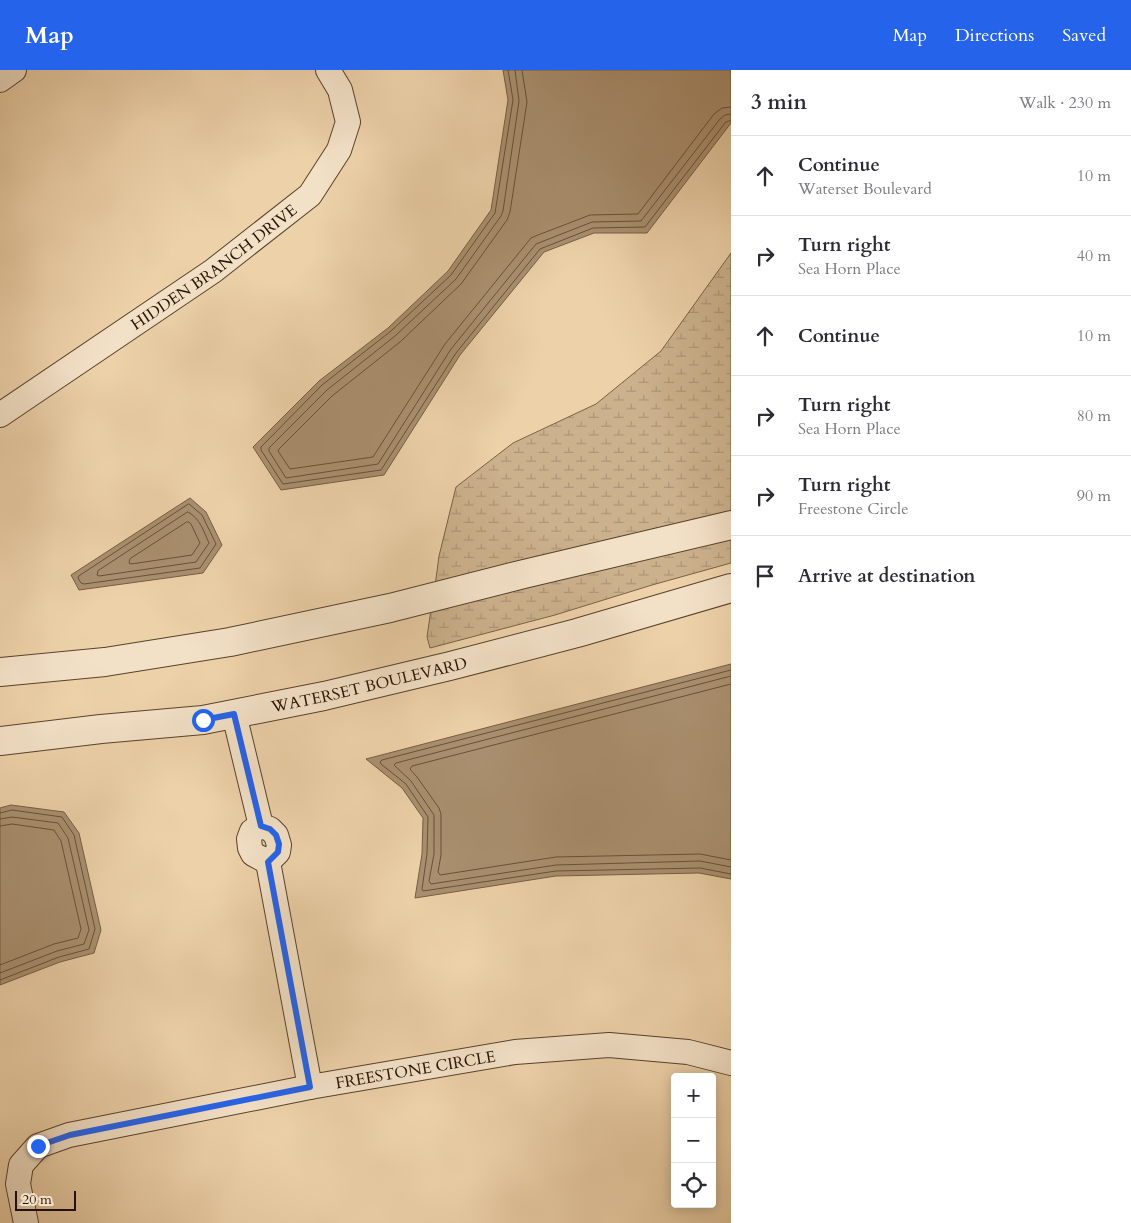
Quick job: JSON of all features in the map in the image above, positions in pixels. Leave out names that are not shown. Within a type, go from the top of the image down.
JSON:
[{"type":"street","points":[[0,80],[14,70]]},
{"type":"street","name":"HIDDEN BRANCH DRIVE","points":[[0,415],[213,271],[310,196],[340,150],[348,122],[340,90],[328,70]]},
{"type":"street","points":[[0,672],[105,662],[230,642],[390,608],[731,525]]},
{"type":"street","name":"WATERSET BOULEVARD","points":[[0,741],[101,729],[203,720],[324,696],[577,633],[731,588]]},
{"type":"street","points":[[234,714],[261,826],[252,831],[249,839],[250,848],[253,854],[268,862],[310,1087]]},
{"type":"street","name":"FREESTONE CIRCLE","points":[[26,1223],[18,1184],[21,1165],[38,1146],[70,1135],[310,1087],[515,1052],[609,1045],[688,1052],[731,1063]]},
{"type":"green space","points":[[731,253],[731,514],[435,586],[439,556],[456,487],[513,443],[596,404],[661,351]]},
{"type":"green space","points":[[731,537],[731,563],[555,615],[430,648],[427,637],[431,609]]},
{"type":"water","points":[[503,70],[731,70],[731,123],[647,233],[594,233],[544,252],[460,355],[384,475],[281,490],[253,447],[319,381],[388,328],[448,271],[491,210],[508,100]]},
{"type":"water","points":[[190,498],[206,512],[222,545],[203,573],[79,590],[71,575]]},
{"type":"water","points":[[731,664],[731,879],[699,873],[556,876],[415,898],[422,854],[423,818],[402,788],[366,759]]},
{"type":"water","points":[[11,805],[64,812],[79,833],[101,930],[94,953],[60,962],[0,985],[0,808]]},
{"type":"route","points":[[38,1146],[70,1135],[310,1087],[268,862],[278,852],[279,844],[276,835],[270,829],[261,826],[234,714],[203,720]]}]
